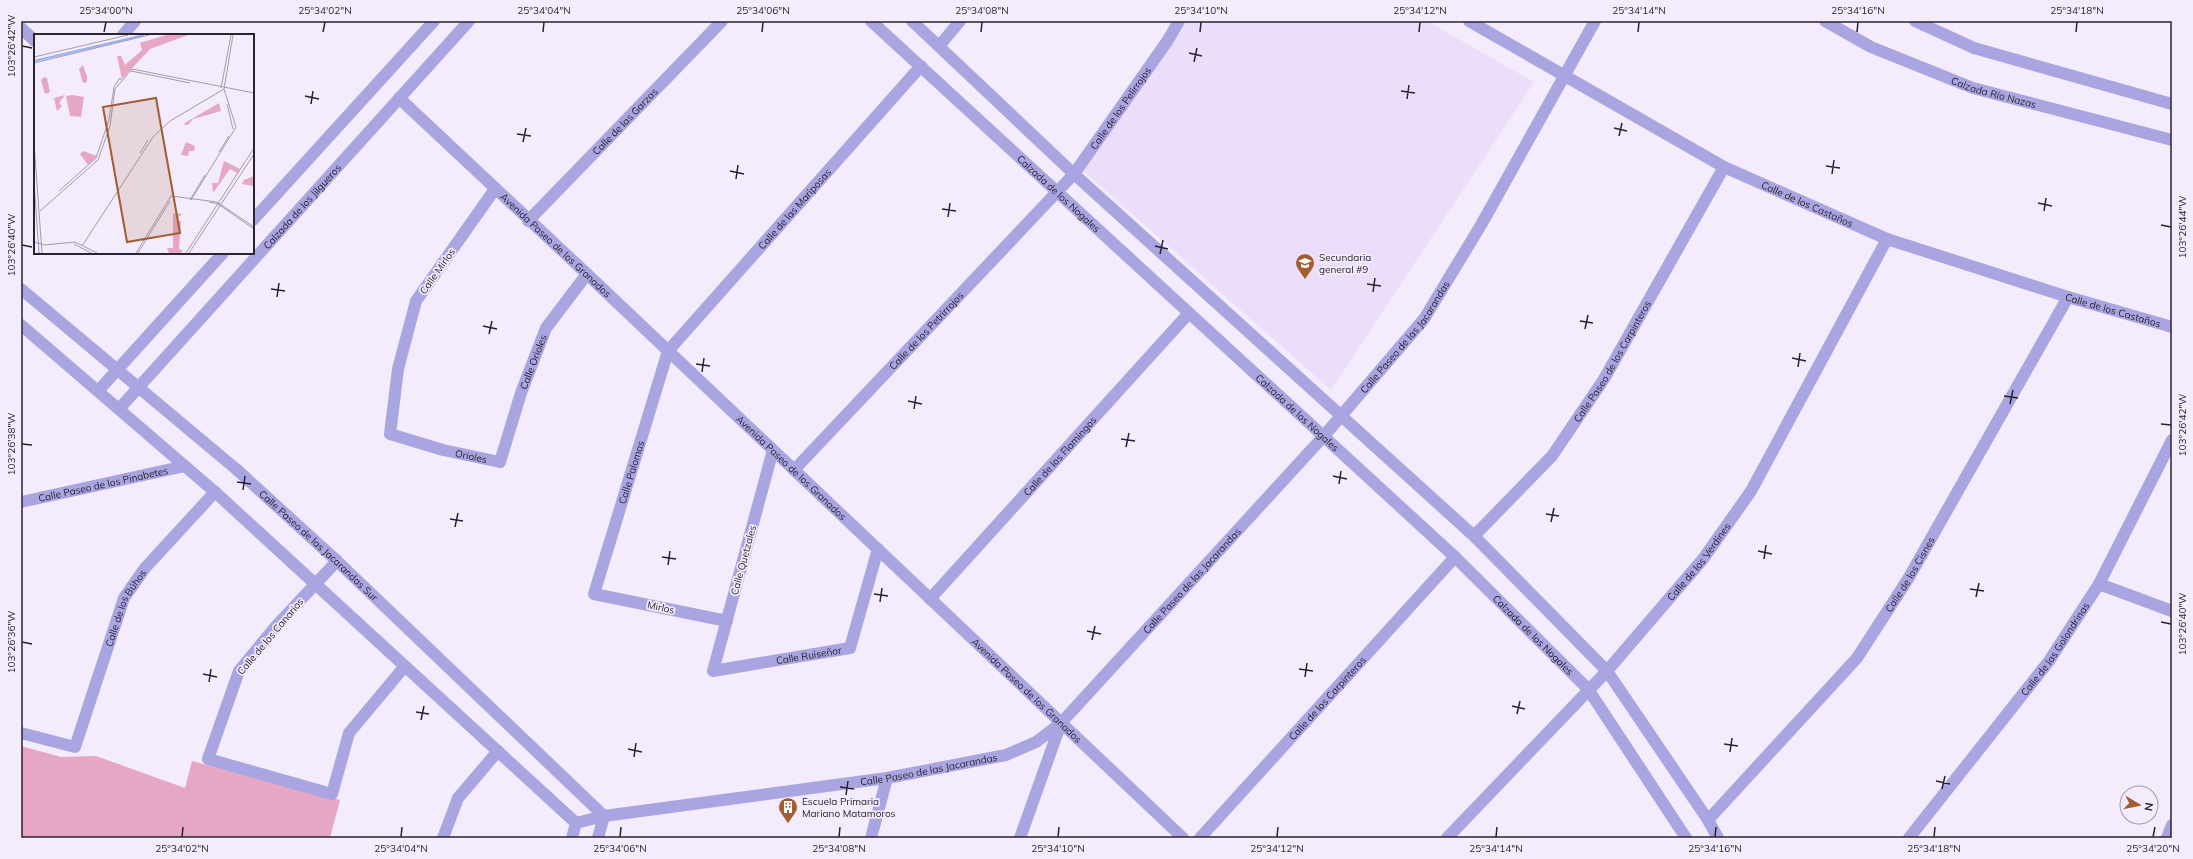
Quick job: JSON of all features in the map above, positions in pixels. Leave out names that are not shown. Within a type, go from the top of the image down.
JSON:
[{"type":"street","points":[[124,34],[135,21]]},
{"type":"street","points":[[254,219],[434,21]]},
{"type":"street","name":"Calzada de los Jilgueros","points":[[119,409],[469,21]]},
{"type":"street","name":"Calle de las Garzas","points":[[528,221],[722,21]]},
{"type":"street","name":"Calzada de los Nogales","points":[[871,21],[1454,557],[1588,689],[1686,838]]},
{"type":"street","points":[[912,21],[940,45],[1074,174],[1474,536],[1607,671],[1708,820],[1718,838]]},
{"type":"street","points":[[940,45],[960,21]]},
{"type":"street","name":"Calle de los Pelirrojos","points":[[1057,192],[1074,174],[1168,40],[1179,21]]},
{"type":"street","name":"Calle de los Castaños","points":[[1469,21],[1724,167],[1887,239],[2068,297],[2172,327]]},
{"type":"street","name":"Calle Paseo de las Jacarandas","points":[[576,824],[604,816],[887,778],[1006,755],[1036,742],[1061,723],[1341,417],[1424,319],[1481,225],[1595,21]]},
{"type":"street","name":"Calzada Río Nazas","points":[[1825,21],[1871,47],[1973,88],[2172,140]]},
{"type":"street","points":[[1914,21],[1974,48],[2172,104]]},
{"type":"street","points":[[21,28],[34,39]]},
{"type":"street","name":"Calle de las Mariposas","points":[[668,350],[921,66]]},
{"type":"street","name":"Avenida Paseo de los Granados","points":[[399,98],[528,221],[588,274],[1061,723],[1176,836]]},
{"type":"street","name":"Calle Paseo de los Carpinteros","points":[[1474,536],[1556,450],[1604,379],[1724,167]]},
{"type":"street","name":"Calle Mirlos","points":[[443,450],[390,434],[398,369],[416,301],[495,190]]},
{"type":"street","name":"Calle de los Petrirrojos","points":[[794,470],[1057,192]]},
{"type":"street","name":"Calle de los Verdines","points":[[1447,838],[1588,689],[1607,671],[1703,559],[1750,491],[1887,239]]},
{"type":"street","points":[[98,391],[222,254]]},
{"type":"street","name":"Calle Orioles","points":[[500,462],[521,392],[546,328],[588,274]]},
{"type":"street","name":"Calle Paseo de las Jacarandas Sur","points":[[21,289],[236,468],[337,561],[604,816]]},
{"type":"street","name":"Calle de los Cisnes","points":[[1708,820],[1857,658],[1908,579],[2068,297]]},
{"type":"street","name":"Calle de los Flamingos","points":[[930,599],[1189,313]]},
{"type":"street","points":[[21,325],[215,492],[498,751],[576,824],[572,838]]},
{"type":"street","name":"Calle Palomas","points":[[594,594],[668,350]]},
{"type":"street","name":"Calle de las Golondrinas","points":[[1909,838],[2049,661],[2099,584],[2172,440]]},
{"type":"street","name":"Orioles","points":[[443,450],[500,462]]},
{"type":"street","name":"Calle Quetzales","points":[[713,671],[773,450]]},
{"type":"street","name":"Calle Paseo de los Pinabetes","points":[[21,502],[185,466]]},
{"type":"street","name":"Calle de los Búhos","points":[[21,733],[75,746],[124,598],[145,568],[215,492]]},
{"type":"street","name":"Calle Ruiseñor","points":[[713,671],[850,648],[878,550]]},
{"type":"street","name":"Calle de los Carpinteros","points":[[1200,838],[1454,557]]},
{"type":"street","name":"Calle de los Canarios","points":[[337,561],[315,583],[239,671],[208,759],[332,794],[349,733],[405,666]]},
{"type":"street","points":[[2099,584],[2172,611]]},
{"type":"street","name":"Mirlos","points":[[594,594],[727,621]]},
{"type":"street","points":[[1020,838],[1061,723]]},
{"type":"street","points":[[443,838],[458,798],[498,751]]},
{"type":"street","points":[[871,838],[887,778]]},
{"type":"street","points":[[598,838],[604,816]]},
{"type":"street","points":[[2167,838],[2172,825]]},
{"type":"shaded area","name":"Secundaria general #9","points":[[1183,21],[1427,21],[1534,82],[1331,390],[1084,171]]},
{"type":"shaded area","points":[[21,746],[61,757],[96,756],[185,788],[192,761],[340,800],[330,838],[21,838]]},
{"type":"place","name":"Secundaria general #9","points":[[1305,280]]},
{"type":"place","name":"Escuela Primaria Mariano Matamoros","points":[[788,824]]}]
